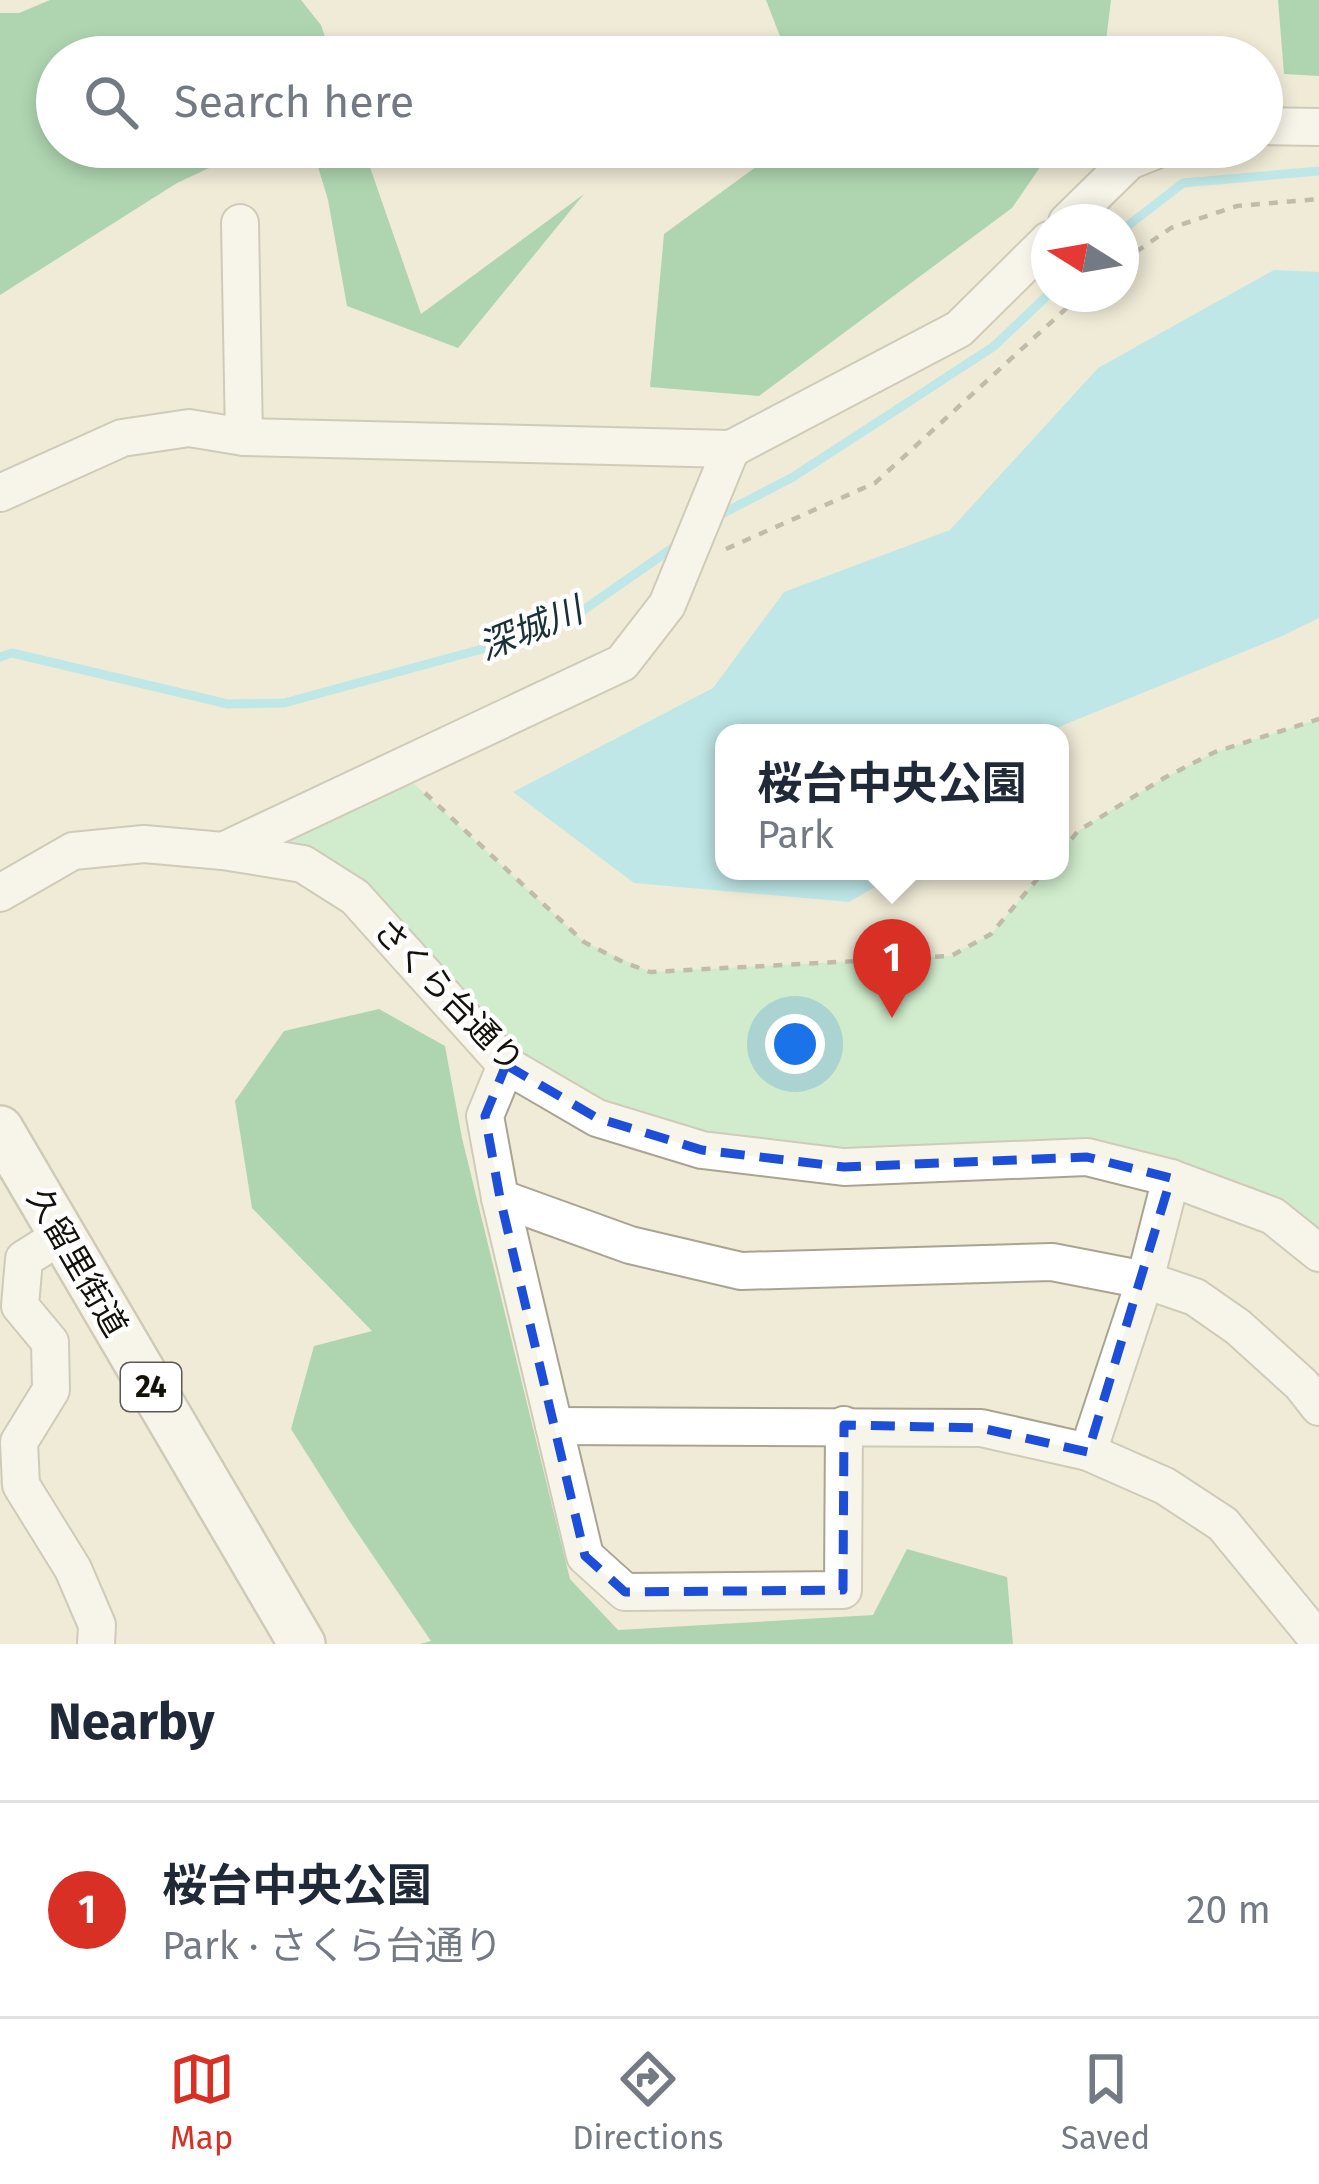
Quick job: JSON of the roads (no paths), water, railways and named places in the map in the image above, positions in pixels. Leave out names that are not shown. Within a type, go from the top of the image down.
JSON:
[{"type":"main road","name":"久留里街道","points":[[0,1129],[302,1644]]},
{"type":"street","points":[[1283,126],[1319,127]]},
{"type":"street","points":[[1085,204],[1121,168]]},
{"type":"street","points":[[240,223],[244,437]]},
{"type":"street","points":[[0,493],[122,438],[189,428],[244,437],[730,449],[959,329],[1031,258]]},
{"type":"street","points":[[223,850],[622,663],[667,605],[730,449]]},
{"type":"street","name":"さくら台通り","points":[[0,893],[73,851],[144,844],[223,850],[303,864],[355,897],[506,1065],[597,1118],[702,1150],[844,1167],[1087,1157],[1171,1178],[1273,1216],[1319,1253]]},
{"type":"street","points":[[506,1065],[485,1116],[585,1556],[625,1592],[843,1590],[844,1425]]},
{"type":"street","points":[[1088,1452],[1145,1280],[1171,1178]]},
{"type":"street","points":[[500,1198],[630,1245],[741,1271],[1052,1262],[1145,1280],[1195,1297],[1238,1327],[1319,1407]]},
{"type":"street","points":[[62,1235],[24,1259],[20,1306],[50,1342],[51,1390],[19,1442],[21,1485],[73,1569],[97,1625],[96,1644]]},
{"type":"street","points":[[554,1426],[981,1428],[1088,1452],[1165,1486],[1223,1524],[1305,1595],[1319,1641]]},
{"type":"street","points":[[1292,1644],[1305,1595]]},
{"type":"water","points":[[1274,270],[1319,272],[1319,618],[1066,724],[715,724],[715,880],[887,880],[849,902],[634,883],[513,792],[713,688],[784,592],[950,530],[1098,368]]},
{"type":"waterway","name":"深城川","points":[[1139,217],[1183,183],[1319,171]]},
{"type":"waterway","name":"深城川","points":[[716,517],[793,477],[993,347],[1031,311]]},
{"type":"waterway","name":"深城川","points":[[0,657],[12,653],[228,704],[284,703],[497,645],[572,618],[678,544]]},
{"type":"place","name":"桜台中央公園","points":[[892,1018]]}]
